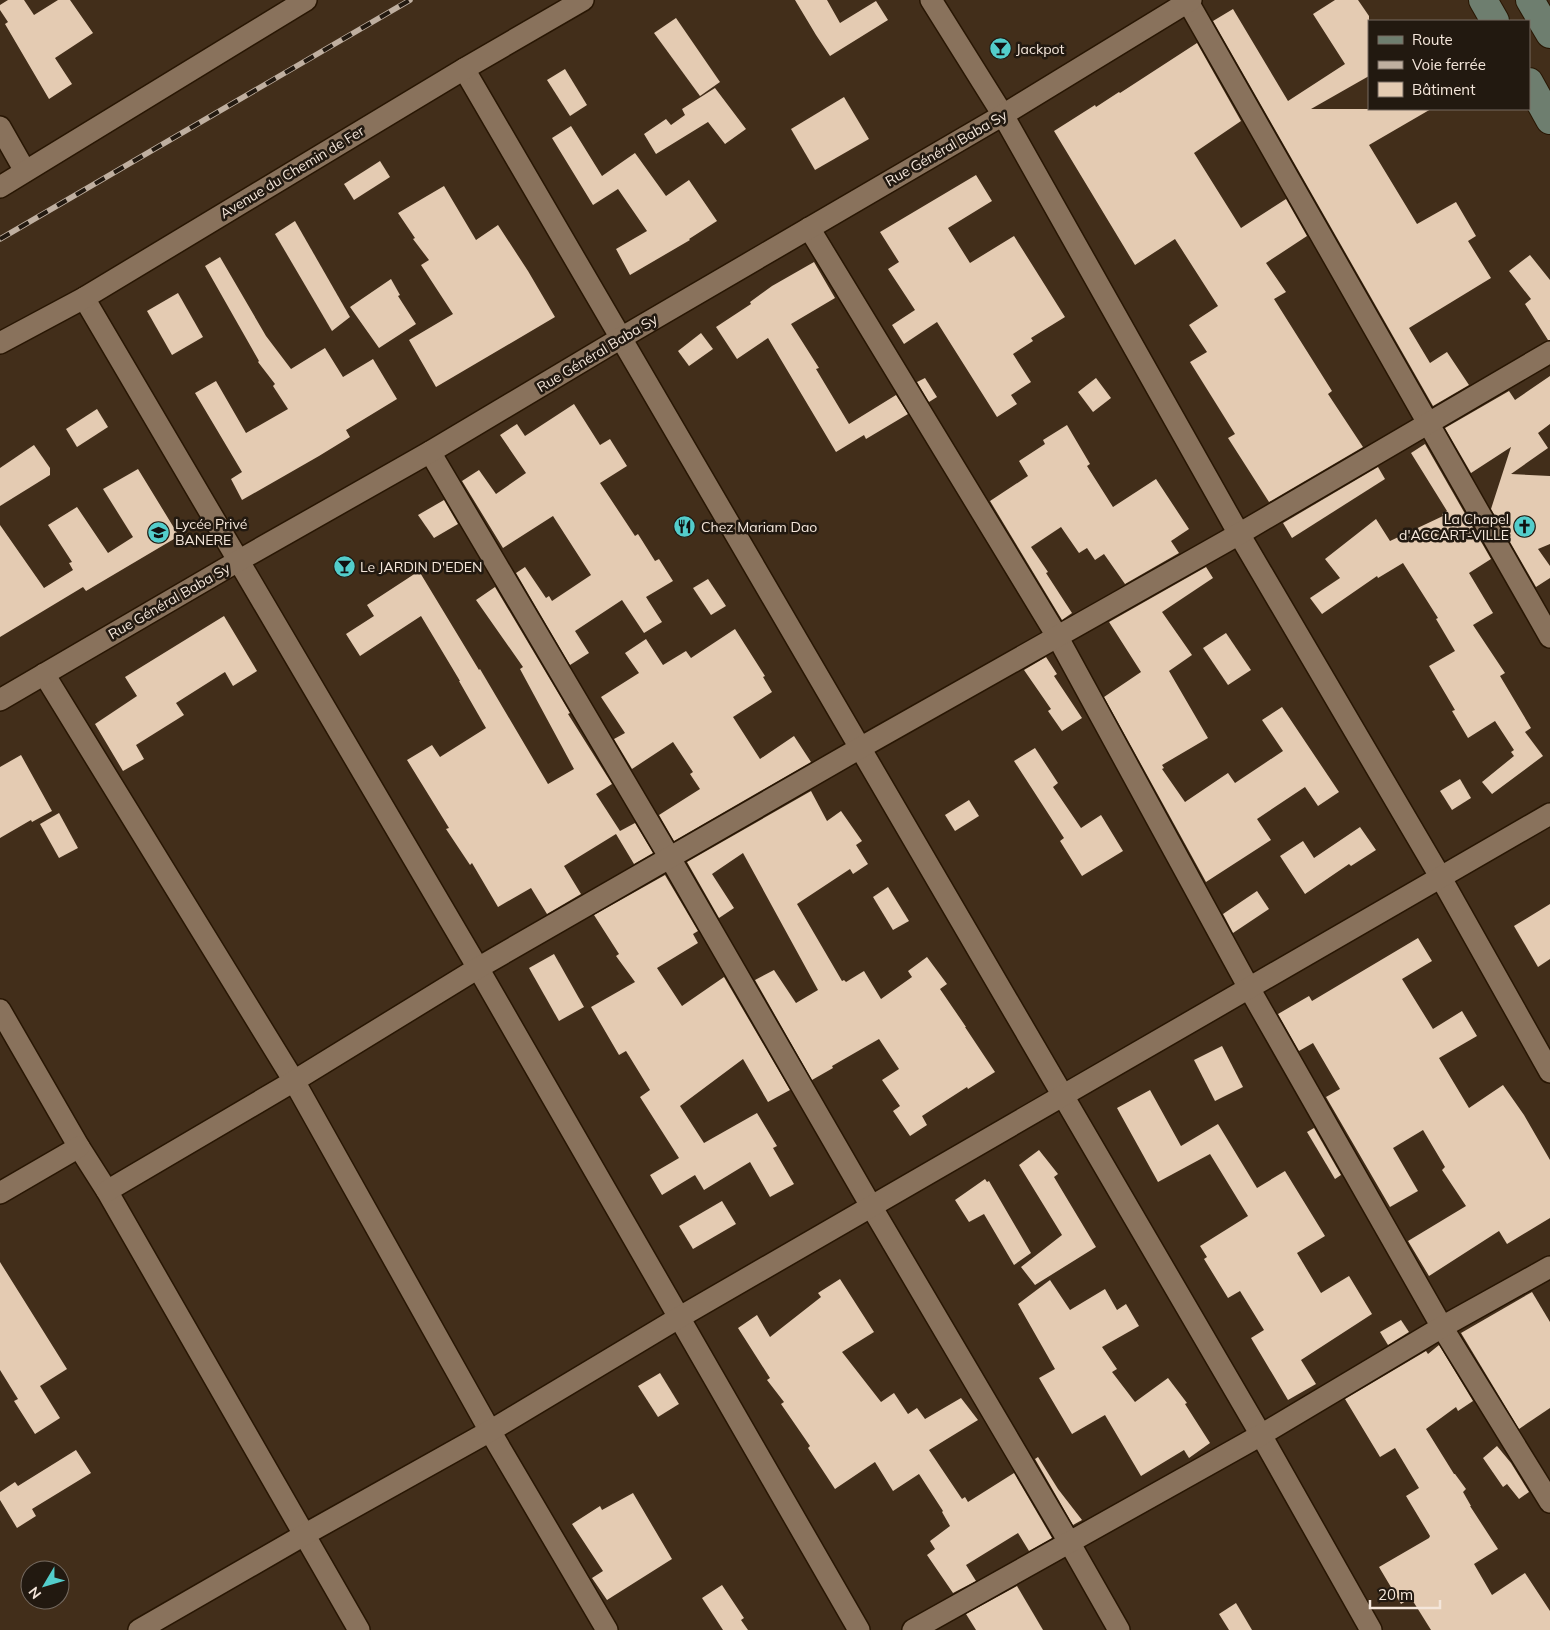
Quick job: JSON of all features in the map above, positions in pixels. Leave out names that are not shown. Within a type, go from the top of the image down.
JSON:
[{"type":"main road","points":[[1483,0],[1494,20]]},
{"type":"main road","points":[[1530,0],[1550,34]]},
{"type":"main road","points":[[1530,84],[1550,120]]},
{"type":"street","points":[[0,187],[306,0]]},
{"type":"street","name":"Avenue du Chemin de Fer","points":[[0,343],[84,298],[582,0]]},
{"type":"street","points":[[932,0],[1003,115],[1239,534],[1441,878],[1550,1072]]},
{"type":"street","points":[[1189,1],[1550,637]]},
{"type":"street","name":"Rue Général Baba Sy","points":[[0,700],[238,561],[430,452],[620,338],[1003,115],[1189,1]]},
{"type":"street","points":[[464,69],[1261,1435],[1371,1630]]},
{"type":"street","points":[[0,127],[25,171]]},
{"type":"street","points":[[809,228],[1057,636],[1249,988],[1442,1327],[1550,1502]]},
{"type":"street","points":[[84,298],[478,968],[859,1630]]},
{"type":"street","points":[[107,1191],[294,1081],[478,968],[860,748],[1239,534],[1550,352]]},
{"type":"street","points":[[430,452],[670,858],[1119,1630]]},
{"type":"street","points":[[44,674],[294,1081],[490,1431],[607,1630]]},
{"type":"street","points":[[138,1630],[490,1431],[680,1317],[1550,814]]},
{"type":"street","points":[[0,1010],[79,1147],[107,1191],[359,1630]]},
{"type":"street","points":[[0,1193],[79,1147]]},
{"type":"street","points":[[914,1630],[1261,1435],[1442,1327],[1550,1266]]},
{"type":"building","points":[[8,0],[24,0],[34,15],[58,0],[70,0],[93,33],[55,58],[72,84],[49,99],[5,24],[8,22],[0,10],[0,5]]},
{"type":"building","points":[[795,0],[827,0],[840,23],[876,1],[888,20],[830,56]]},
{"type":"building","points":[[1335,0],[1358,0],[1369,16],[1368,77],[1311,109],[1429,110],[1369,145],[1417,224],[1456,202],[1476,236],[1468,241],[1491,278],[1409,328],[1430,363],[1447,352],[1469,385],[1433,406],[1213,21],[1233,9],[1288,101],[1345,64],[1313,14]]},
{"type":"building","points":[[676,18],[720,82],[700,96],[654,33]]},
{"type":"building","points":[[1197,43],[1241,121],[1194,153],[1241,228],[1286,199],[1307,236],[1266,263],[1286,292],[1274,299],[1332,391],[1328,394],[1363,447],[1269,502],[1228,438],[1235,434],[1190,362],[1207,352],[1189,325],[1218,306],[1175,239],[1135,265],[1054,131],[1095,105],[1096,107],[1120,93]]},
{"type":"building","points":[[565,69],[587,105],[570,116],[547,80]]},
{"type":"building","points":[[715,88],[746,129],[725,144],[708,122],[656,154],[644,134],[666,119],[671,125],[685,115],[682,109]]},
{"type":"building","points":[[844,97],[869,139],[815,170],[791,129]]},
{"type":"building","points":[[571,126],[602,176],[635,153],[666,196],[689,180],[717,221],[690,240],[630,275],[616,249],[647,231],[618,189],[593,205],[552,138]]},
{"type":"building","points":[[380,161],[390,177],[354,200],[344,184]]},
{"type":"building","points":[[976,175],[992,201],[948,228],[970,263],[1014,236],[1065,317],[1031,338],[1033,341],[1013,354],[1031,382],[1011,395],[1017,404],[997,417],[937,322],[904,344],[892,325],[915,310],[888,269],[899,262],[880,232]]},
{"type":"building","points":[[444,186],[476,240],[498,225],[555,317],[436,387],[409,340],[453,314],[421,265],[429,260],[413,239],[415,238],[398,213]]},
{"type":"building","points":[[295,221],[350,317],[332,331],[275,234]]},
{"type":"building","points":[[1530,255],[1550,280],[1550,340],[1548,340],[1525,304],[1531,299],[1509,271]]},
{"type":"building","points":[[220,257],[266,336],[291,369],[325,348],[343,377],[373,359],[397,399],[346,430],[350,437],[242,500],[231,479],[242,472],[195,393],[216,381],[246,433],[288,409],[273,386],[275,384],[258,362],[205,266]]},
{"type":"building","points":[[814,262],[835,298],[791,324],[819,368],[816,369],[849,424],[896,395],[908,414],[866,439],[864,435],[836,452],[768,338],[737,359],[716,327],[751,304],[750,302],[772,286]]},
{"type":"building","points":[[391,279],[400,295],[398,296],[416,324],[379,348],[350,307]]},
{"type":"building","points":[[178,293],[203,337],[172,355],[147,311]]},
{"type":"building","points":[[701,333],[713,349],[689,366],[678,351]]},
{"type":"building","points":[[1550,376],[1550,424],[1538,433],[1548,448],[1511,474],[1550,476],[1550,544],[1538,549],[1550,566],[1550,578],[1536,587],[1491,509],[1511,447],[1471,473],[1445,428],[1509,391],[1515,400]]},
{"type":"building","points":[[925,378],[937,397],[929,402],[917,382]]},
{"type":"building","points":[[1096,378],[1111,398],[1093,412],[1078,392]]},
{"type":"building","points":[[574,404],[600,445],[610,439],[627,466],[600,483],[635,536],[638,534],[655,561],[659,559],[673,581],[646,597],[662,622],[644,633],[622,600],[575,631],[589,653],[570,665],[516,573],[525,567],[546,598],[549,596],[552,601],[591,575],[553,516],[503,548],[462,481],[479,470],[496,494],[526,473],[500,435],[517,424],[525,436]]},
{"type":"building","points":[[97,409],[108,427],[77,447],[66,429]]},
{"type":"building","points":[[1067,425],[1090,464],[1087,466],[1113,507],[1156,479],[1189,529],[1171,541],[1179,553],[1125,584],[1104,554],[1095,560],[1087,548],[1079,553],[1061,527],[1031,547],[1072,613],[1062,620],[990,501],[1028,476],[1019,461],[1045,444],[1043,440]]},
{"type":"building","points":[[1425,444],[1491,559],[1469,573],[1493,613],[1473,625],[1505,673],[1500,676],[1531,728],[1525,732],[1543,756],[1492,794],[1482,782],[1514,756],[1511,752],[1514,750],[1495,721],[1468,738],[1452,711],[1455,710],[1429,666],[1455,651],[1436,619],[1438,618],[1403,563],[1378,578],[1377,576],[1322,614],[1310,598],[1340,578],[1325,559],[1376,519],[1390,541],[1443,516],[1442,514],[1447,511],[1411,453]]},
{"type":"building","points":[[34,445],[50,468],[50,475],[0,506],[0,468]]},
{"type":"building","points":[[1378,467],[1385,479],[1292,538],[1283,523]]},
{"type":"building","points":[[138,469],[179,536],[86,591],[83,587],[0,637],[0,525],[44,588],[73,570],[69,563],[72,562],[48,525],[77,507],[108,553],[133,537],[103,489]]},
{"type":"building","points":[[444,500],[458,524],[434,538],[418,515]]},
{"type":"building","points":[[1206,567],[1213,578],[1162,612],[1192,655],[1169,671],[1208,738],[1162,765],[1164,768],[1162,769],[1185,802],[1228,773],[1235,783],[1283,751],[1262,720],[1282,707],[1339,792],[1318,806],[1305,787],[1257,819],[1271,840],[1206,882],[1104,697],[1141,672],[1109,622]]},
{"type":"building","points":[[419,571],[548,784],[574,769],[520,669],[523,667],[476,600],[495,587],[570,713],[568,714],[612,784],[596,794],[620,831],[635,823],[653,853],[634,864],[616,834],[564,866],[581,894],[547,914],[531,888],[498,907],[472,863],[470,865],[446,829],[449,828],[407,760],[432,745],[440,757],[486,728],[460,681],[421,616],[360,656],[346,634],[374,616],[367,605]]},
{"type":"building","points":[[708,579],[726,606],[711,615],[693,588]]},
{"type":"building","points":[[224,616],[257,671],[233,686],[225,672],[176,703],[184,715],[136,745],[144,759],[123,771],[95,724],[137,696],[125,677]]},
{"type":"building","points":[[735,629],[765,676],[763,677],[772,692],[733,717],[760,759],[794,736],[811,762],[674,841],[659,815],[700,789],[690,774],[693,772],[673,742],[632,769],[614,739],[625,733],[601,697],[639,673],[625,653],[646,639],[663,665],[686,651],[691,658]]},
{"type":"building","points":[[1226,633],[1251,670],[1228,685],[1203,648]]},
{"type":"building","points":[[1046,657],[1057,674],[1054,676],[1082,718],[1062,731],[1048,711],[1051,709],[1024,670]]},
{"type":"building","points":[[1035,748],[1058,783],[1053,787],[1081,828],[1101,815],[1123,851],[1082,876],[1060,841],[1064,838],[1014,761]]},
{"type":"building","points":[[21,755],[52,811],[32,822],[31,820],[0,838],[0,767]]},
{"type":"building","points":[[1460,779],[1471,798],[1452,810],[1440,791]]},
{"type":"building","points":[[811,791],[827,821],[841,811],[862,841],[856,845],[868,864],[853,874],[850,869],[797,904],[842,981],[846,982],[864,971],[881,999],[912,977],[908,971],[927,957],[947,984],[940,989],[995,1072],[968,1089],[967,1087],[922,1116],[927,1125],[910,1136],[893,1111],[900,1106],[882,1080],[899,1069],[879,1039],[832,1066],[833,1068],[812,1080],[755,980],[774,970],[796,1003],[818,990],[743,853],[712,874],[734,908],[719,918],[687,862]]},
{"type":"building","points":[[969,800],[979,816],[955,831],[945,815]]},
{"type":"building","points":[[59,813],[78,848],[59,858],[40,824]]},
{"type":"building","points":[[1360,827],[1376,850],[1351,866],[1349,864],[1305,894],[1280,856],[1303,841],[1314,858]]},
{"type":"building","points":[[665,875],[698,931],[693,934],[698,943],[657,968],[682,1006],[724,977],[790,1090],[768,1102],[743,1059],[680,1106],[704,1143],[757,1113],[777,1146],[773,1148],[794,1184],[770,1197],[750,1162],[704,1190],[695,1175],[662,1195],[650,1175],[679,1158],[640,1097],[650,1090],[626,1051],[619,1055],[591,1007],[635,982],[616,956],[619,954],[594,915]]},
{"type":"building","points":[[888,887],[909,921],[893,930],[873,897]]},
{"type":"building","points":[[1257,891],[1269,909],[1233,933],[1223,914]]},
{"type":"building","points":[[1550,904],[1550,959],[1538,967],[1514,926]]},
{"type":"building","points":[[1418,938],[1432,961],[1402,979],[1433,1029],[1462,1011],[1477,1036],[1439,1058],[1469,1108],[1503,1085],[1524,1115],[1550,1160],[1550,1218],[1507,1244],[1499,1231],[1429,1276],[1408,1241],[1466,1206],[1442,1170],[1445,1167],[1423,1130],[1393,1148],[1418,1191],[1390,1207],[1326,1097],[1340,1089],[1313,1043],[1299,1051],[1278,1014],[1309,996],[1312,1001]]},
{"type":"building","points":[[554,954],[584,1007],[559,1021],[529,968]]},
{"type":"building","points":[[1222,1046],[1243,1087],[1215,1101],[1194,1060]]},
{"type":"building","points":[[1150,1090],[1181,1146],[1218,1124],[1257,1188],[1285,1171],[1325,1236],[1297,1253],[1321,1293],[1349,1276],[1372,1314],[1301,1360],[1316,1384],[1288,1400],[1251,1338],[1264,1330],[1240,1291],[1228,1298],[1204,1259],[1207,1257],[1200,1246],[1248,1216],[1210,1154],[1158,1182],[1117,1108]]},
{"type":"building","points":[[1314,1128],[1341,1175],[1335,1179],[1307,1132]]},
{"type":"building","points":[[1039,1150],[1058,1174],[1054,1177],[1096,1247],[1035,1285],[1021,1267],[1062,1235],[1019,1165]]},
{"type":"building","points":[[985,1179],[987,1182],[989,1181],[1031,1253],[1014,1265],[984,1214],[969,1222],[955,1200]]},
{"type":"building","points":[[722,1201],[736,1224],[693,1249],[679,1226]]},
{"type":"building","points":[[0,1262],[67,1369],[40,1386],[60,1418],[35,1434],[14,1401],[18,1399],[0,1370]]},
{"type":"building","points":[[840,1279],[874,1332],[842,1352],[881,1402],[894,1393],[908,1414],[917,1408],[925,1419],[961,1398],[978,1420],[929,1450],[962,1499],[965,1497],[968,1502],[1014,1473],[1052,1538],[1029,1551],[1018,1533],[966,1565],[976,1581],[953,1593],[927,1555],[935,1549],[930,1541],[950,1526],[943,1511],[919,1474],[893,1491],[875,1462],[835,1489],[808,1448],[810,1446],[781,1404],[784,1402],[767,1380],[770,1378],[738,1328],[757,1315],[770,1337],[821,1297],[818,1293]]},
{"type":"building","points":[[1050,1280],[1070,1310],[1105,1289],[1117,1310],[1126,1304],[1139,1326],[1102,1347],[1117,1369],[1112,1372],[1135,1402],[1168,1378],[1187,1403],[1185,1404],[1210,1443],[1189,1458],[1184,1450],[1141,1476],[1105,1415],[1072,1434],[1039,1378],[1055,1369],[1018,1304]]},
{"type":"building","points":[[1532,1292],[1550,1322],[1550,1408],[1519,1429],[1461,1333]]},
{"type":"building","points":[[1401,1320],[1409,1332],[1388,1345],[1380,1332]]},
{"type":"building","points":[[1439,1345],[1473,1401],[1458,1411],[1456,1407],[1426,1429],[1454,1474],[1466,1489],[1463,1492],[1470,1506],[1498,1549],[1474,1564],[1492,1595],[1525,1573],[1550,1611],[1550,1630],[1431,1630],[1411,1598],[1401,1604],[1379,1567],[1430,1536],[1406,1496],[1419,1488],[1395,1448],[1380,1457],[1345,1399],[1426,1351],[1428,1354]]},
{"type":"building","points":[[660,1373],[679,1404],[658,1417],[638,1386]]},
{"type":"building","points":[[1497,1446],[1511,1463],[1529,1492],[1519,1499],[1507,1484],[1503,1487],[1483,1458]]},
{"type":"building","points":[[76,1450],[91,1473],[32,1509],[36,1516],[17,1528],[0,1500],[0,1492],[15,1482],[18,1486]]},
{"type":"building","points":[[1038,1457],[1058,1489],[1082,1520],[1073,1525],[1035,1459]]},
{"type":"building","points":[[633,1493],[672,1559],[607,1600],[592,1578],[603,1571],[572,1524],[600,1506],[602,1510]]},
{"type":"building","points":[[722,1585],[744,1618],[741,1620],[748,1630],[723,1630],[702,1598]]},
{"type":"building","points":[[1017,1586],[1043,1630],[976,1630],[966,1614]]},
{"type":"building","points":[[1236,1603],[1252,1630],[1229,1630],[1219,1614]]},
{"type":"railway","points":[[0,239],[410,0]]},
{"type":"place","name":"Jackpot","points":[[1000,49]]},
{"type":"place","name":"Chez Mariam Dao","points":[[685,527]]},
{"type":"place","name":"La Chapel d'ACCART-VILLE","points":[[1525,527]]},
{"type":"place","name":"Lycée Privé BANERE","points":[[159,532]]},
{"type":"place","name":"Le JARDIN D'EDEN","points":[[344,567]]}]
